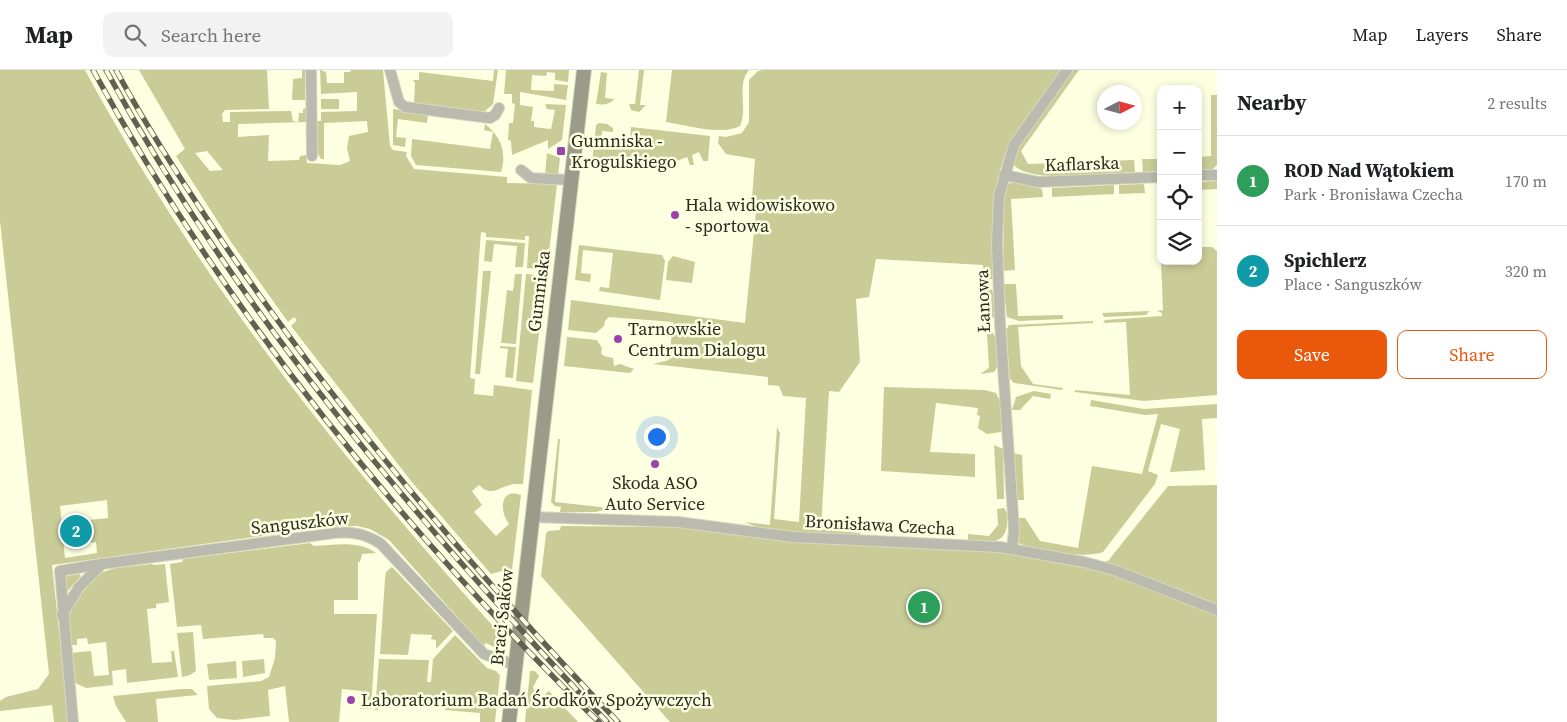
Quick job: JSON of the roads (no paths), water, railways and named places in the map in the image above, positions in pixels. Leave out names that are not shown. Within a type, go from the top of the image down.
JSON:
[{"type":"street","points":[[311,70],[312,156]]},
{"type":"street","points":[[390,70],[399,102],[405,107],[490,118],[495,115],[499,108]]},
{"type":"street","name":"Gumniska","points":[[532,517],[584,70]]},
{"type":"street","name":"Łanowa","points":[[1012,549],[1014,530],[1000,323],[999,196],[1014,145],[1067,70]]},
{"type":"street","points":[[521,170],[530,178],[571,180]]},
{"type":"street","name":"Kaflarska","points":[[1004,175],[1038,182],[1157,177]]},
{"type":"street","points":[[1202,176],[1217,175]]},
{"type":"street","name":"Bronisława Czecha","points":[[532,517],[678,522],[793,537],[1012,549],[1084,562],[1114,570],[1217,610]]},
{"type":"street","name":"Braci Saków","points":[[509,722],[532,517]]},
{"type":"street","name":"Sanguszków","points":[[62,615],[60,571],[327,534],[355,532],[370,537],[387,550],[484,654],[490,658],[515,665]]},
{"type":"street","points":[[73,722],[62,615],[79,587],[102,564]]},
{"type":"railway","points":[[93,70],[138,149],[187,227],[238,303],[292,377],[349,449],[468,587],[599,722]]},
{"type":"railway","points":[[106,70],[157,159],[213,246],[272,330],[335,412],[467,570],[607,722]]},
{"type":"railway","points":[[116,70],[190,193],[261,298],[308,362],[406,486],[510,606],[618,722]]},
{"type":"place","name":"Gumniska - Krogulskiego","points":[[561,151]]},
{"type":"place","name":"Hala widowiskowo - sportowa","points":[[675,215]]},
{"type":"place","name":"Tarnowskie Centrum Dialogu","points":[[618,339]]},
{"type":"place","name":"Skoda ASO Auto Service","points":[[655,464]]},
{"type":"place","name":"Spichlerz","points":[[76,531]]},
{"type":"place","name":"ROD Nad Wątokiem","points":[[924,607]]},
{"type":"place","name":"Laboratorium Badań Środków Spożywczych","points":[[351,700]]}]
